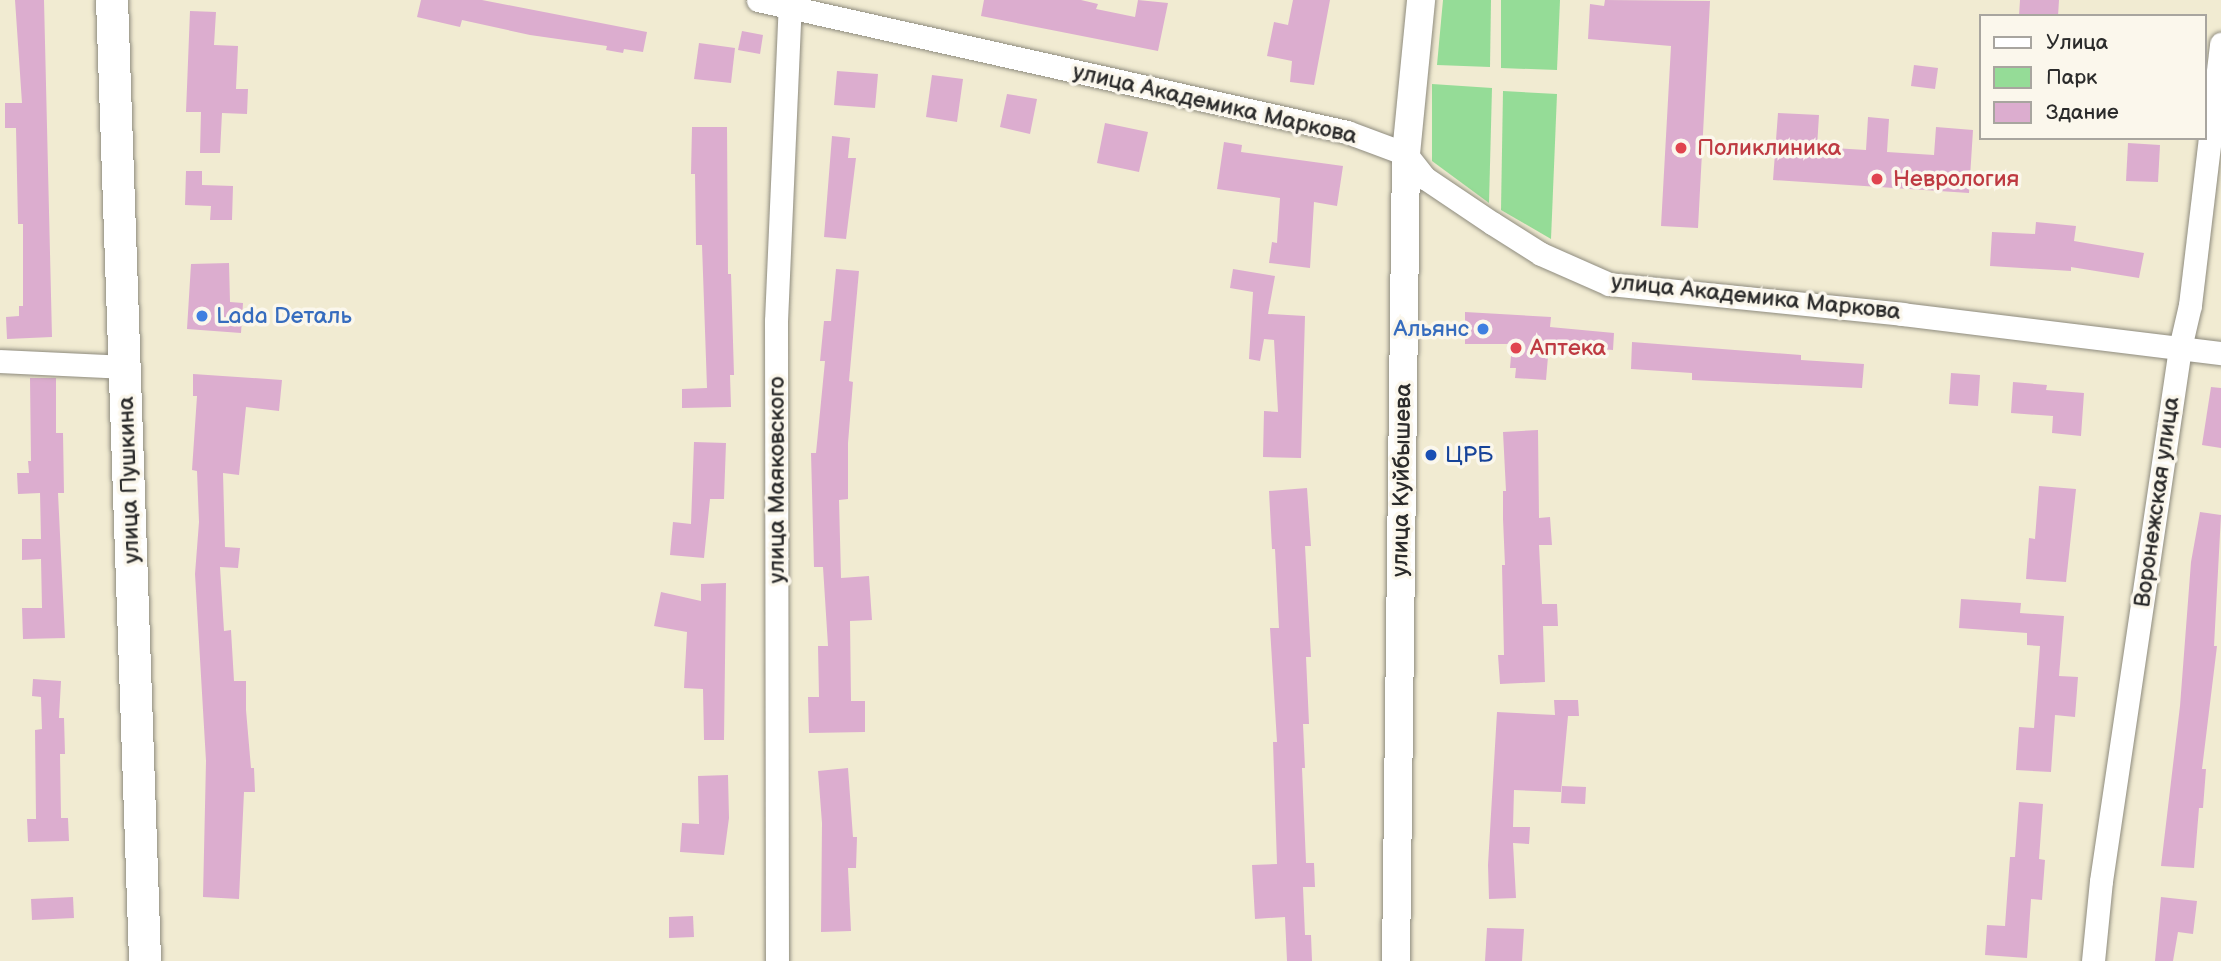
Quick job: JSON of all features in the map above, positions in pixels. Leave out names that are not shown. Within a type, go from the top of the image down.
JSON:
[{"type":"main road","name":"улица Пушкина","points":[[112,0],[145,961]]},
{"type":"street","name":"улица Академика Маркова","points":[[758,0],[789,3],[1348,132],[1406,154],[1425,177],[1492,223],[1541,254],[1609,284],[1902,314],[2221,352]]},
{"type":"street","name":"улица Куйбышева","points":[[1396,961],[1406,154],[1421,0]]},
{"type":"street","name":"улица Маяковского","points":[[777,961],[776,321],[789,3]]},
{"type":"street","name":"Воронежская улица","points":[[2093,961],[2101,881],[2180,348],[2190,304],[2221,44]]},
{"type":"street","points":[[0,361],[126,367]]},
{"type":"green space","points":[[1443,0],[1491,0],[1490,67],[1437,65]]},
{"type":"green space","points":[[1501,0],[1560,0],[1557,70],[1501,68]]},
{"type":"green space","points":[[1432,84],[1492,88],[1489,203],[1432,161]]},
{"type":"green space","points":[[1503,91],[1557,94],[1551,239],[1501,210]]},
{"type":"building","points":[[15,0],[44,0],[52,337],[7,339],[6,317],[19,316],[19,306],[23,306],[23,224],[18,224],[16,128],[5,128],[5,103],[22,103]]},
{"type":"building","points":[[421,0],[482,0],[647,32],[643,52],[624,49],[623,53],[606,50],[607,46],[530,35],[462,20],[460,27],[417,17]]},
{"type":"building","points":[[984,0],[1081,0],[1098,4],[1096,9],[1135,17],[1138,0],[1168,3],[1158,51],[981,16]]},
{"type":"building","points":[[1293,0],[1330,0],[1314,85],[1290,82],[1292,61],[1267,56],[1274,22],[1288,25]]},
{"type":"building","name":"Поликлиника","points":[[1605,0],[1710,1],[1698,228],[1661,226],[1671,46],[1588,39],[1590,4],[1604,6]]},
{"type":"building","points":[[2020,0],[2059,0],[2058,14],[2019,14]]},
{"type":"building","points":[[190,11],[216,12],[214,45],[238,46],[236,89],[248,89],[247,114],[222,113],[220,153],[200,153],[201,112],[186,112]]},
{"type":"building","points":[[742,31],[763,35],[760,54],[738,50]]},
{"type":"building","points":[[699,43],[735,48],[731,83],[694,79]]},
{"type":"building","points":[[1914,65],[1938,68],[1935,89],[1911,86]]},
{"type":"building","points":[[837,71],[878,74],[875,108],[834,105]]},
{"type":"building","points":[[932,75],[963,79],[957,122],[926,117]]},
{"type":"building","points":[[1007,94],[1037,99],[1030,134],[1000,127]]},
{"type":"building","points":[[1778,113],[1819,115],[1817,147],[1866,150],[1868,117],[1889,119],[1887,152],[1934,155],[1936,127],[1973,130],[1969,193],[1773,180]]},
{"type":"building","points":[[1105,123],[1148,132],[1139,172],[1097,163]]},
{"type":"building","points":[[692,127],[727,127],[728,274],[731,274],[734,375],[730,375],[731,407],[682,408],[682,389],[707,388],[702,245],[696,245],[695,174],[691,174]]},
{"type":"building","points":[[832,136],[850,138],[848,158],[856,158],[846,239],[824,237]]},
{"type":"building","points":[[1224,142],[1242,145],[1241,152],[1343,166],[1337,206],[1314,202],[1310,268],[1269,263],[1272,242],[1277,243],[1280,198],[1217,189]]},
{"type":"building","points":[[2128,143],[2160,145],[2158,182],[2126,181]]},
{"type":"building","points":[[186,171],[202,171],[202,185],[233,186],[232,220],[210,220],[211,206],[185,205]]},
{"type":"building","points":[[2036,222],[2076,226],[2074,241],[2144,253],[2139,278],[2071,267],[2071,271],[1990,266],[1992,232],[2035,234]]},
{"type":"building","points":[[229,263],[230,302],[243,303],[241,333],[187,329],[191,264]]},
{"type":"building","points":[[836,269],[859,271],[849,381],[853,382],[848,443],[848,499],[839,500],[841,578],[869,576],[872,620],[850,621],[851,701],[865,701],[865,732],[809,733],[808,697],[819,697],[818,646],[828,646],[823,567],[814,567],[811,453],[816,453],[825,361],[820,361],[824,321],[831,321]]},
{"type":"building","points":[[1233,269],[1275,276],[1268,314],[1305,316],[1301,458],[1263,457],[1264,411],[1278,412],[1274,340],[1264,339],[1260,361],[1249,359],[1253,292],[1230,288]]},
{"type":"building","points":[[1465,312],[1551,317],[1550,327],[1614,333],[1613,350],[1549,345],[1546,380],[1515,378],[1516,368],[1510,368],[1512,344],[1465,344]]},
{"type":"building","points":[[1632,342],[1801,355],[1801,360],[1864,364],[1862,388],[1692,380],[1692,373],[1631,369]]},
{"type":"building","points":[[1951,373],[1980,375],[1978,406],[1949,404]]},
{"type":"building","points":[[193,374],[282,380],[279,411],[246,407],[239,475],[223,473],[225,547],[240,548],[238,568],[220,567],[224,631],[231,630],[234,681],[246,681],[246,710],[255,792],[244,792],[239,899],[203,897],[206,761],[195,574],[199,522],[197,471],[192,470],[197,396],[193,396]]},
{"type":"building","points":[[30,378],[56,378],[56,433],[63,433],[64,493],[58,493],[65,638],[23,639],[22,608],[42,608],[41,559],[22,560],[22,539],[41,539],[40,493],[18,494],[17,473],[29,473],[28,461],[31,461]]},
{"type":"building","points":[[2013,382],[2047,385],[2046,390],[2084,393],[2081,436],[2052,433],[2053,416],[2011,413]]},
{"type":"building","points":[[2211,387],[2221,388],[2221,448],[2202,445]]},
{"type":"building","points":[[1538,430],[1539,518],[1550,517],[1552,545],[1539,545],[1542,604],[1557,604],[1558,626],[1543,626],[1545,682],[1500,684],[1498,655],[1504,655],[1502,565],[1505,565],[1503,491],[1506,491],[1503,432]]},
{"type":"building","points":[[694,442],[726,443],[724,499],[710,499],[704,558],[670,555],[673,522],[691,524]]},
{"type":"building","points":[[2039,486],[2076,489],[2066,582],[2026,579],[2029,538],[2035,539]]},
{"type":"building","points":[[1307,488],[1311,546],[1305,546],[1311,657],[1306,657],[1309,724],[1303,724],[1305,768],[1302,768],[1306,863],[1314,863],[1315,887],[1303,887],[1305,935],[1311,935],[1312,961],[1287,961],[1285,917],[1255,919],[1252,865],[1277,864],[1273,742],[1277,742],[1270,628],[1279,628],[1269,491]]},
{"type":"building","points":[[2200,512],[2221,515],[2214,646],[2217,646],[2202,769],[2206,769],[2203,808],[2199,808],[2194,868],[2161,866],[2180,706],[2191,562]]},
{"type":"building","points":[[726,583],[724,740],[704,740],[703,689],[684,688],[687,632],[654,626],[661,592],[701,601],[701,584]]},
{"type":"building","points":[[1961,599],[2021,603],[2020,613],[2064,616],[2059,676],[2078,677],[2075,717],[2055,715],[2051,772],[2016,770],[2019,727],[2034,728],[2040,646],[2027,645],[2027,633],[1959,628]]},
{"type":"building","points":[[33,679],[61,681],[59,718],[64,718],[65,754],[60,754],[61,818],[68,818],[69,841],[28,842],[27,819],[36,819],[35,730],[42,729],[41,697],[32,696]]},
{"type":"building","points":[[1554,700],[1578,700],[1579,716],[1568,716],[1561,792],[1514,790],[1513,827],[1530,827],[1529,844],[1513,843],[1516,898],[1489,899],[1488,865],[1497,712],[1555,715]]},
{"type":"building","points":[[848,768],[853,837],[857,837],[856,868],[848,868],[851,931],[821,932],[822,823],[818,771]]},
{"type":"building","points":[[728,775],[729,818],[724,855],[680,852],[682,823],[699,824],[698,776]]},
{"type":"building","points":[[1562,786],[1586,787],[1585,804],[1561,803]]},
{"type":"building","points":[[2019,802],[2043,804],[2039,859],[2045,860],[2042,900],[2031,899],[2027,958],[1985,955],[1987,925],[2005,926],[2010,857],[2015,857]]},
{"type":"building","points":[[73,897],[74,918],[32,920],[31,899]]},
{"type":"building","points":[[2161,897],[2197,901],[2193,934],[2178,932],[2173,961],[2155,961]]},
{"type":"building","points":[[693,916],[694,937],[669,938],[669,917]]},
{"type":"building","points":[[1487,928],[1524,929],[1522,961],[1485,961]]},
{"type":"place","name":"Поликлиника","points":[[1681,148]]},
{"type":"place","name":"Неврология","points":[[1877,179]]},
{"type":"place","name":"Lada Dеталь","points":[[202,316]]},
{"type":"place","name":"Альянс","points":[[1483,329]]},
{"type":"place","name":"Аптека","points":[[1516,348]]},
{"type":"place","name":"ЦРБ","points":[[1431,455]]}]
